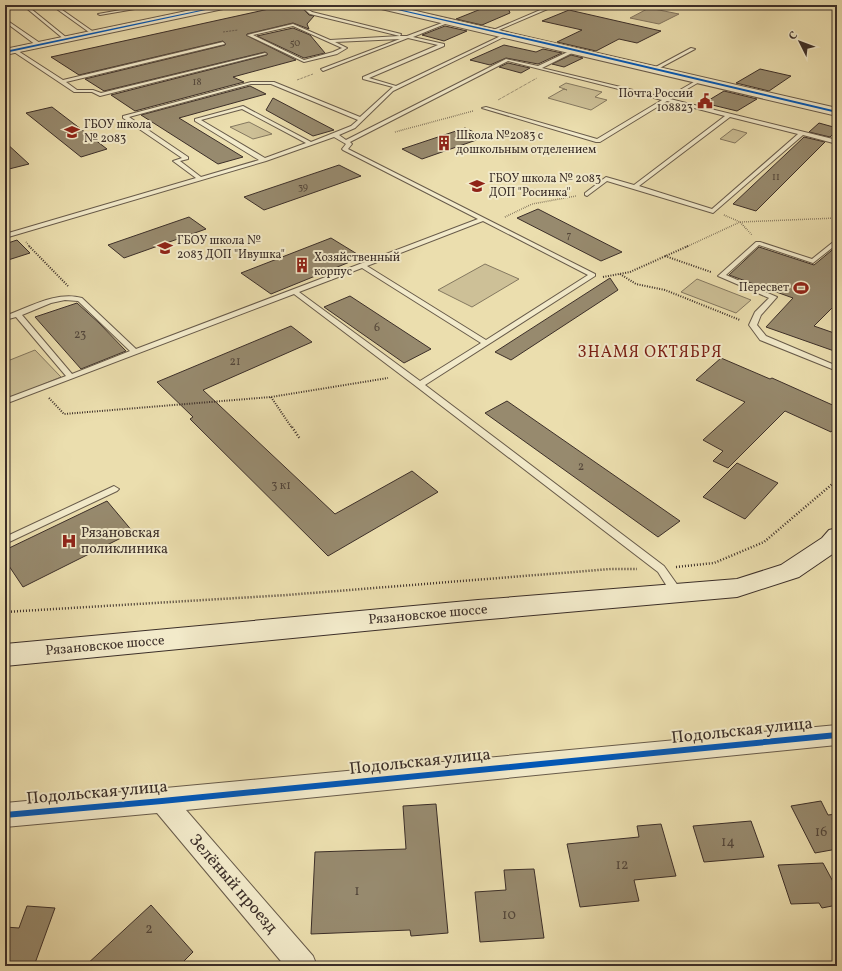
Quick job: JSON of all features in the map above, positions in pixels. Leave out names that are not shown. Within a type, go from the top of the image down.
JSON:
[{"type":"street","points":[[7,51],[228,5]]},
{"type":"street","points":[[378,5],[449,20],[837,112]]},
{"type":"street","name":"Рязановское шоссе","points":[[5,655],[737,588],[790,571],[830,544],[837,536]]},
{"type":"street","name":"Подольская улица","points":[[5,814],[162,802],[837,736]]},
{"type":"street","name":"Зелёный проезд","points":[[162,802],[303,966]]},
{"type":"lane","points":[[62,5],[55,6],[94,34]]},
{"type":"lane","points":[[90,8],[106,5]]},
{"type":"lane","points":[[100,14],[156,5]]},
{"type":"lane","points":[[493,31],[555,5]]},
{"type":"lane","points":[[33,6],[27,6],[66,39]]},
{"type":"lane","points":[[306,9],[311,13],[442,45],[365,78],[396,87]]},
{"type":"lane","points":[[5,20],[38,44]]},
{"type":"lane","points":[[323,70],[449,20]]},
{"type":"lane","points":[[329,41],[345,48],[335,53],[304,61],[249,35],[293,25],[329,41],[409,37]]},
{"type":"lane","points":[[5,236],[264,160],[335,135],[353,127],[391,90],[396,87],[508,34]]},
{"type":"lane","points":[[62,82],[223,44]]},
{"type":"lane","points":[[654,69],[692,49]]},
{"type":"lane","points":[[538,68],[574,50]]},
{"type":"lane","points":[[7,51],[76,91],[93,92],[100,95],[265,54]]},
{"type":"lane","points":[[346,142],[508,60],[837,142]]},
{"type":"lane","points":[[484,108],[598,141],[699,80]]},
{"type":"lane","points":[[201,179],[176,161],[186,158],[125,117],[251,83],[272,83],[361,119]]},
{"type":"lane","points":[[264,160],[197,120],[243,107],[311,144]]},
{"type":"lane","points":[[634,187],[730,115]]},
{"type":"lane","points":[[587,194],[606,179],[713,211],[802,133]]},
{"type":"lane","points":[[335,135],[349,144],[345,149],[593,275]]},
{"type":"lane","points":[[5,402],[483,219]]},
{"type":"lane","points":[[837,241],[813,261],[758,243],[721,276],[774,297],[758,314],[753,325],[763,338],[837,369]]},
{"type":"lane","points":[[362,265],[486,343]]},
{"type":"lane","points":[[420,385],[593,275]]},
{"type":"lane","points":[[294,291],[661,569],[677,593]]},
{"type":"lane","points":[[5,318],[73,296],[80,299],[135,352]]},
{"type":"lane","points":[[17,314],[71,377]]},
{"type":"lane","points":[[5,541],[114,489]]},
{"type":"path","points":[[280,86],[323,70]]},
{"type":"path","points":[[391,133],[484,108],[550,71]]},
{"type":"path","points":[[492,224],[532,204],[587,194]]},
{"type":"path","points":[[593,275],[604,277],[630,272],[740,222],[837,218]]},
{"type":"path","points":[[740,222],[758,243]]},
{"type":"path","points":[[18,232],[80,299]]},
{"type":"path","points":[[664,256],[721,276]]},
{"type":"path","points":[[620,274],[636,284],[666,290],[753,325]]},
{"type":"path","points":[[40,389],[64,414],[271,397],[405,375]]},
{"type":"path","points":[[271,397],[300,439]]},
{"type":"path","points":[[5,612],[287,595],[611,569],[661,569],[714,563],[764,542],[837,480]]},
{"type":"shaded area","points":[[649,8],[679,14],[659,24],[630,18]]},
{"type":"shaded area","points":[[566,83],[602,92],[595,97],[607,100],[591,110],[548,98],[564,89],[567,90],[559,87]]},
{"type":"shaded area","points":[[249,122],[272,134],[253,139],[230,127]]},
{"type":"shaded area","points":[[733,129],[747,133],[735,143],[720,139]]},
{"type":"shaded area","points":[[485,264],[519,279],[472,307],[438,290]]},
{"type":"shaded area","points":[[697,279],[751,300],[736,313],[681,292]]},
{"type":"shaded area","points":[[35,350],[61,377],[5,400],[5,362]]},
{"type":"building","points":[[287,5],[294,5],[303,9],[309,15],[314,16],[307,24],[309,29],[293,23],[246,35],[296,60],[233,77],[244,82],[135,111],[111,95],[268,54],[265,52],[104,91],[85,79],[226,44],[223,41],[79,75],[51,57]]},
{"type":"building","points":[[491,5],[507,5],[510,13],[482,25],[456,19]]},
{"type":"building","points":[[569,10],[661,31],[637,43],[619,39],[596,51],[557,42],[582,30],[542,21]]},
{"type":"building","points":[[445,26],[467,31],[444,41],[422,35]]},
{"type":"building","points":[[293,28],[310,35],[325,53],[304,58],[257,36]]},
{"type":"building","points":[[504,45],[536,52],[543,49],[562,53],[538,64],[506,58],[490,65],[470,60]]},
{"type":"building","points":[[571,55],[583,58],[564,67],[552,64]]},
{"type":"building","points":[[508,63],[530,68],[521,73],[499,67]]},
{"type":"building","points":[[760,69],[791,76],[769,91],[736,83]]},
{"type":"building","points":[[250,86],[266,94],[179,118],[243,157],[218,164],[141,115]]},
{"type":"building","points":[[724,91],[757,99],[737,111],[704,103]]},
{"type":"building","points":[[273,98],[334,130],[313,136],[266,110]]},
{"type":"building","points":[[52,107],[107,149],[81,157],[26,113]]},
{"type":"building","points":[[819,123],[837,128],[837,130],[830,137],[809,132]]},
{"type":"building","name":"Школа №2083 с дошкольным отделением","points":[[465,128],[485,137],[422,159],[402,149]]},
{"type":"building","points":[[804,137],[825,142],[756,211],[733,204]]},
{"type":"building","points":[[5,142],[29,164],[5,170]]},
{"type":"building","points":[[339,165],[361,176],[264,210],[244,197]]},
{"type":"building","points":[[538,209],[622,252],[601,261],[517,218]]},
{"type":"building","points":[[189,217],[206,229],[124,258],[108,245]]},
{"type":"building","name":"Хозяйственный корпус","points":[[331,238],[362,257],[271,294],[241,273]]},
{"type":"building","points":[[17,240],[30,253],[5,261],[5,244]]},
{"type":"building","name":"Пересвет","points":[[837,246],[837,303],[814,326],[837,334],[837,352],[766,327],[793,298],[729,275],[759,247],[814,265]]},
{"type":"building","points":[[610,278],[618,290],[511,360],[495,352]]},
{"type":"building","points":[[350,296],[431,349],[404,363],[324,307]]},
{"type":"building","points":[[77,303],[126,351],[81,369],[35,317]]},
{"type":"building","points":[[291,326],[312,342],[203,390],[335,514],[412,471],[438,492],[328,556],[190,419],[193,417],[157,382]]},
{"type":"building","points":[[721,358],[770,379],[772,378],[837,407],[837,425],[831,432],[785,411],[728,468],[713,461],[723,451],[703,440],[745,402],[696,380]]},
{"type":"building","points":[[507,401],[680,521],[658,537],[485,413]]},
{"type":"building","points":[[737,463],[778,483],[745,519],[703,497]]},
{"type":"building","name":"Рязановская поликлиника","points":[[107,501],[133,532],[23,587],[5,560],[5,550]]},
{"type":"building","points":[[821,801],[828,815],[837,814],[837,849],[815,853],[791,806]]},
{"type":"building","points":[[436,804],[448,933],[411,936],[410,930],[311,934],[315,852],[406,849],[403,806]]},
{"type":"building","points":[[751,821],[764,857],[704,862],[693,826]]},
{"type":"building","points":[[661,824],[676,876],[634,880],[639,901],[580,907],[567,844],[639,837],[637,826]]},
{"type":"building","points":[[823,863],[837,889],[837,905],[822,908],[819,903],[791,904],[778,865]]},
{"type":"building","points":[[534,869],[544,938],[480,942],[475,892],[506,890],[504,870]]},
{"type":"building","points":[[151,905],[193,952],[179,966],[85,966]]},
{"type":"building","points":[[27,906],[55,908],[34,966],[5,966],[5,927],[19,928]]},
{"type":"cycle path","points":[[5,52],[228,5]]},
{"type":"cycle path","points":[[377,5],[837,112]]},
{"type":"cycle path","points":[[5,815],[837,735]]},
{"type":"place","name":"Почта России 108823","points":[[705,101]]},
{"type":"place","name":"ГБОУ школа № 2083","points":[[72,132]]},
{"type":"place","name":"Школа №2083 с дошкольным отделением","points":[[444,143]]},
{"type":"place","name":"ГБОУ школа № 2083 ДОП \"Росинка\"","points":[[477,186]]},
{"type":"place","name":"ГБОУ школа № 2083 ДОП \"Ивушка\"","points":[[165,248]]},
{"type":"place","name":"Хозяйственный корпус","points":[[302,265]]},
{"type":"place","name":"Пересвет","points":[[801,288]]},
{"type":"place","name":"Рязановская поликлиника","points":[[69,541]]},
{"type":"district","name":"ЗНАМЯ ОКТЯБРЯ","points":[[650,353]]}]
